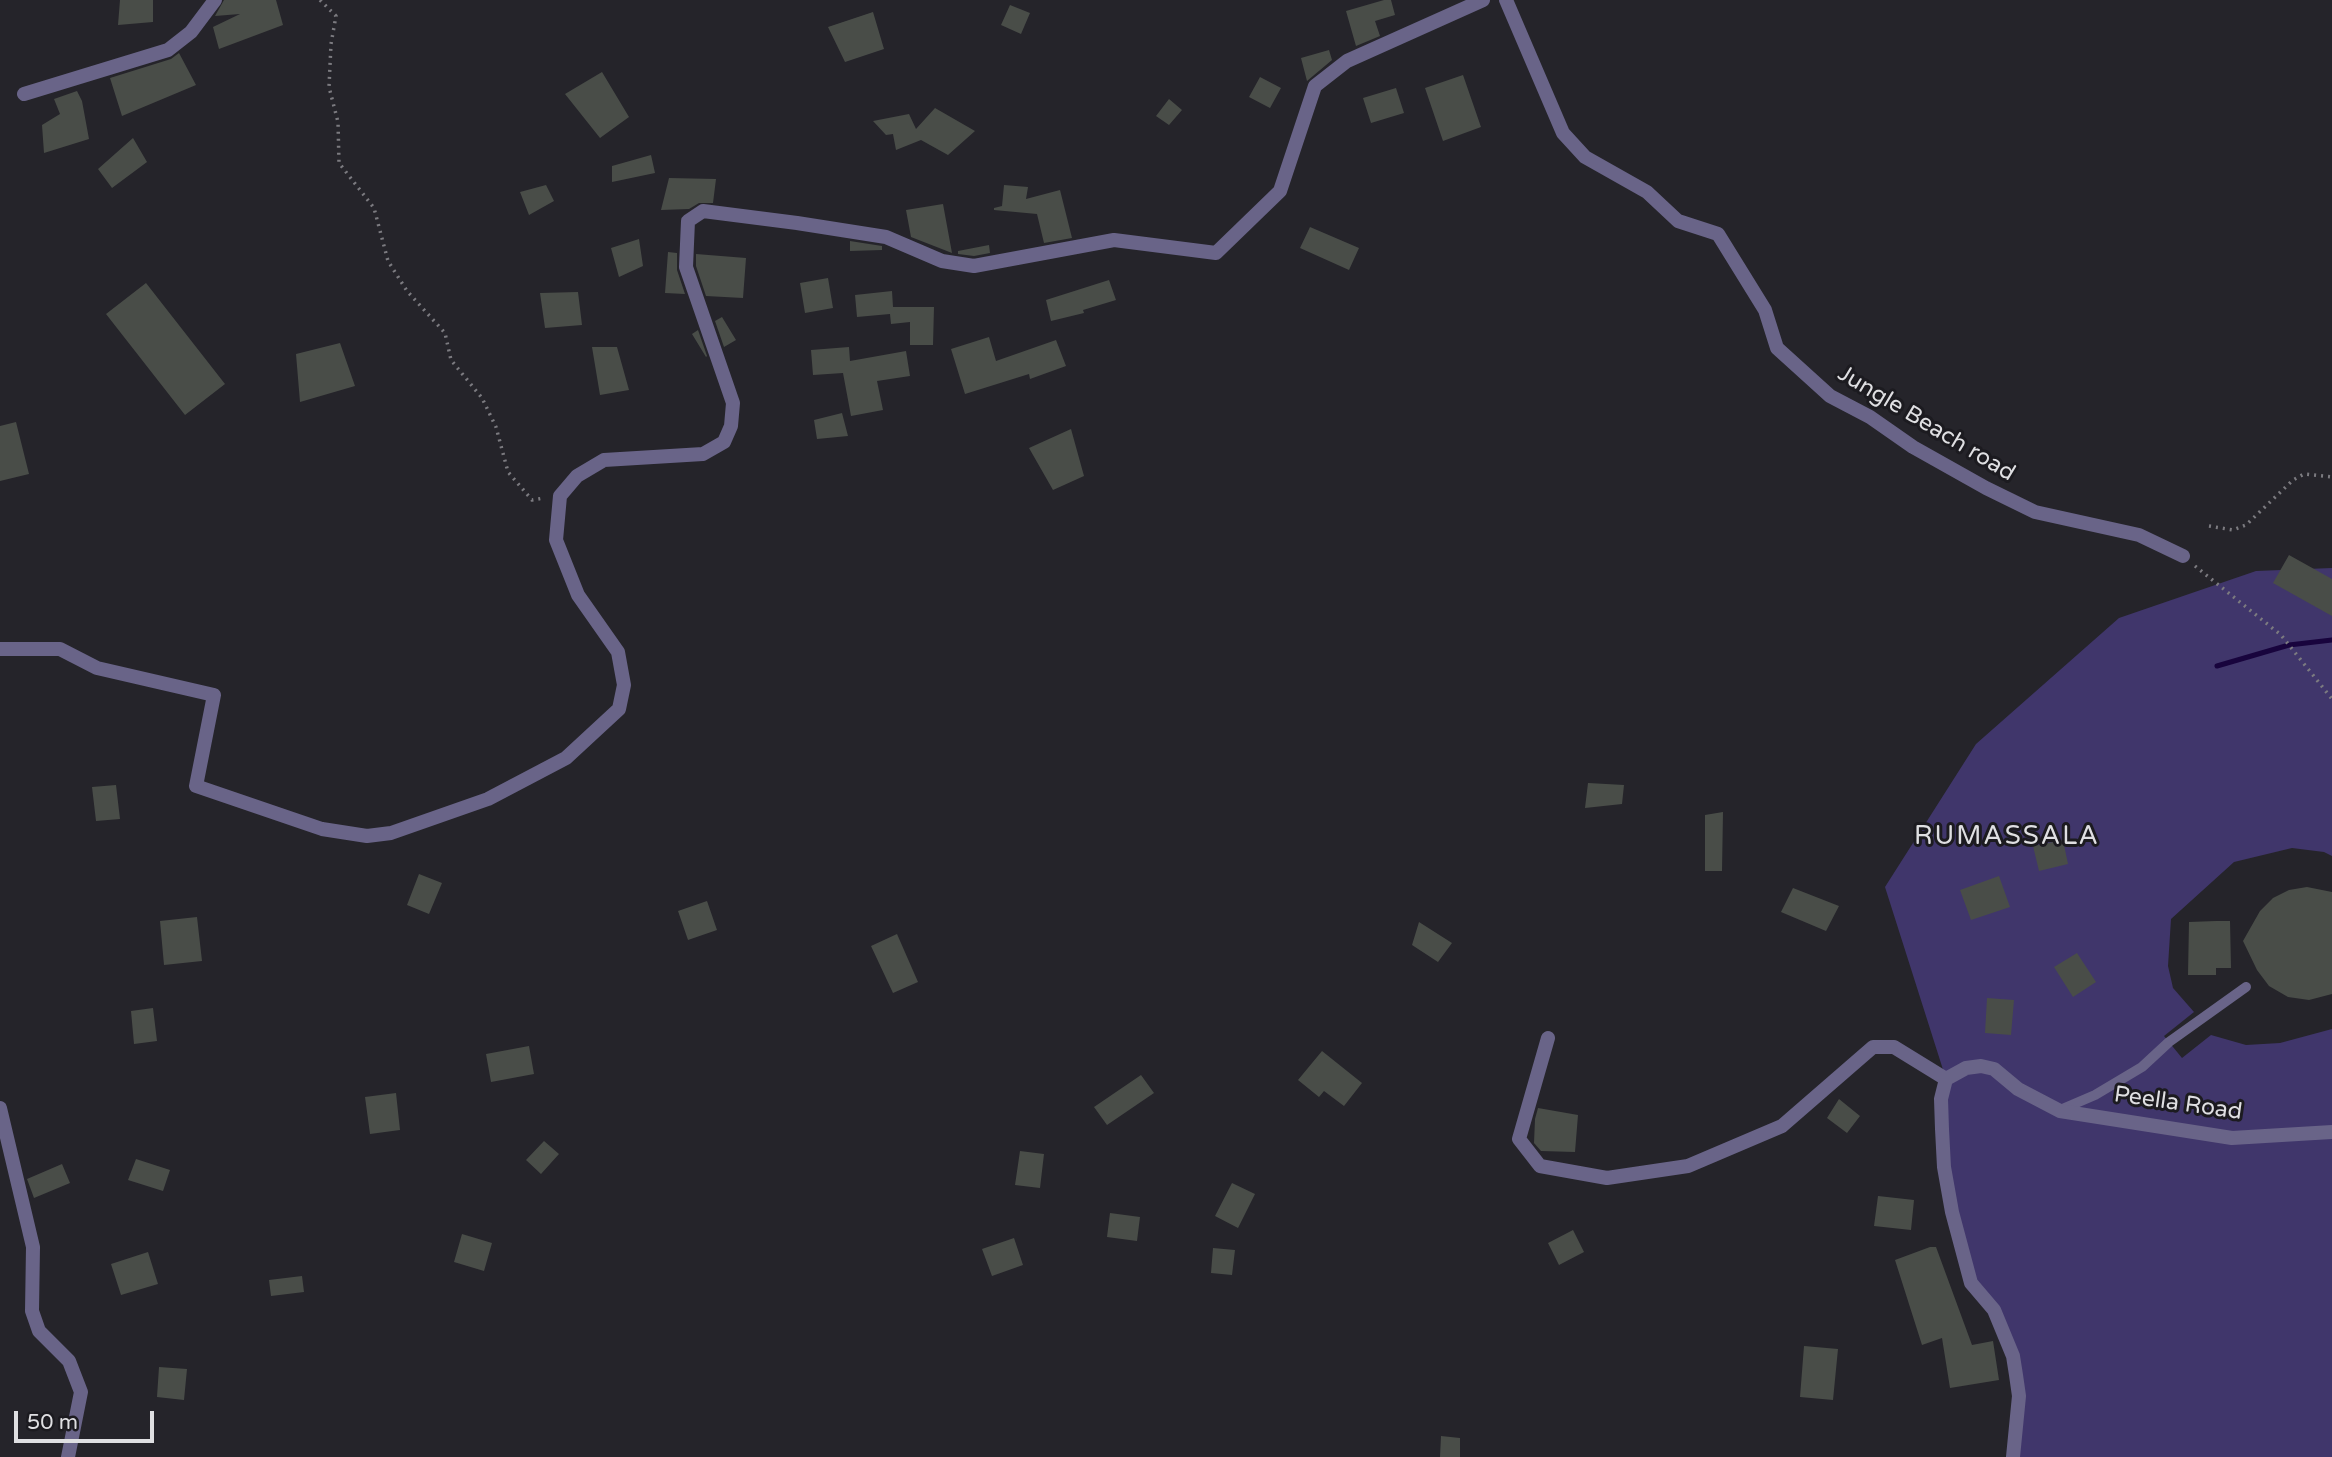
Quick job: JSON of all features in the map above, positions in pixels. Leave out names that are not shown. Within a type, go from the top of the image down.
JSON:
[{"type":"street","points":[[23,94],[168,50],[191,32],[215,0]]},
{"type":"street","points":[[0,649],[60,649],[96,668],[214,695],[196,786],[322,829],[367,836],[391,833],[488,799],[566,758],[619,709],[624,685],[618,652],[578,595],[556,540],[560,496],[577,476],[604,460],[703,454],[724,442],[732,426],[733,403],[686,267],[688,221],[704,211],[886,237],[942,261],[974,266],[1114,240],[1216,253],[1280,191],[1315,86],[1348,61],[1483,0]]},
{"type":"street","name":"Jungle Beach road","points":[[1506,0],[1563,133],[1586,157],[1647,192],[1678,221],[1718,234],[1765,310],[1777,348],[1829,396],[1870,417],[1913,447],[2035,512],[2139,534],[2183,556]]},
{"type":"street","points":[[1548,1038],[1519,1139],[1540,1166],[1607,1178],[1688,1166],[1782,1126],[1873,1047],[1894,1047],[1946,1079],[1941,1099],[1942,1129],[1944,1167],[1952,1212],[1971,1283],[1994,1310],[2013,1356],[2019,1396],[2013,1457]]},
{"type":"street","name":"Peella Road","points":[[1946,1079],[1966,1068],[1981,1066],[1994,1069],[2018,1089],[2060,1111],[2232,1139],[2332,1132]]},
{"type":"street","points":[[0,1108],[33,1247],[32,1311],[39,1331],[69,1361],[81,1392],[68,1457]]},
{"type":"lane","points":[[2060,1111],[2095,1095],[2142,1067],[2169,1042],[2246,987]]},
{"type":"path","points":[[320,0],[336,16],[331,44],[329,87],[338,122],[339,163],[374,208],[388,261],[407,291],[444,333],[451,360],[482,398],[496,427],[509,472],[532,500],[560,496]]},
{"type":"path","points":[[2209,526],[2233,530],[2246,525],[2293,480],[2304,474],[2332,477]]},
{"type":"path","points":[[2183,556],[2281,635],[2332,699]]},
{"type":"shaded area","points":[[2332,568],[2332,856],[2324,852],[2292,848],[2234,862],[2171,919],[2168,966],[2173,988],[2194,1012],[2164,1036],[2182,1058],[2211,1035],[2246,1045],[2280,1043],[2332,1029],[2332,1457],[2013,1457],[2013,1356],[1971,1283],[1952,1212],[1946,1079],[1885,887],[1976,744],[2119,618],[2256,571]]},
{"type":"building","points":[[120,0],[153,0],[153,22],[118,25]]},
{"type":"building","points":[[224,0],[276,0],[283,25],[219,49],[213,27],[240,14],[215,16]]},
{"type":"building","points":[[1391,0],[1395,15],[1375,21],[1380,36],[1356,46],[1346,11]]},
{"type":"building","points":[[1010,5],[1030,13],[1021,34],[1001,25]]},
{"type":"building","points":[[873,12],[884,49],[845,62],[828,27]]},
{"type":"building","points":[[1329,50],[1332,60],[1307,81],[1301,58]]},
{"type":"building","points":[[179,53],[196,85],[122,116],[110,78],[171,59]]},
{"type":"building","points":[[602,72],[629,117],[600,138],[565,94]]},
{"type":"building","points":[[1463,75],[1481,127],[1443,141],[1425,88]]},
{"type":"building","points":[[1260,77],[1281,88],[1270,108],[1249,97]]},
{"type":"building","points":[[1396,88],[1404,113],[1371,123],[1363,98]]},
{"type":"building","points":[[77,91],[82,101],[89,139],[44,153],[42,125],[60,114],[54,99]]},
{"type":"building","points":[[1169,99],[1182,110],[1169,125],[1156,116]]},
{"type":"building","points":[[935,108],[975,131],[948,155],[921,140],[896,150],[893,134],[886,135],[873,121],[909,114],[916,129]]},
{"type":"building","points":[[133,138],[147,162],[112,188],[98,169]]},
{"type":"building","points":[[651,155],[655,173],[612,182],[612,166]]},
{"type":"building","points":[[669,178],[716,179],[713,203],[699,203],[689,209],[661,210]]},
{"type":"building","points":[[546,185],[554,201],[529,215],[520,192]]},
{"type":"building","points":[[1004,185],[1028,187],[1026,199],[1060,190],[1072,238],[1044,243],[1037,214],[994,210],[1002,206]]},
{"type":"building","points":[[943,204],[952,253],[911,237],[906,210]]},
{"type":"building","points":[[1310,227],[1359,248],[1349,270],[1300,248]]},
{"type":"building","points":[[639,239],[643,266],[619,277],[611,248]]},
{"type":"building","points":[[850,241],[882,246],[882,250],[850,251]]},
{"type":"building","points":[[989,245],[990,253],[974,256],[958,254],[958,251]]},
{"type":"building","points":[[668,252],[677,253],[677,270],[685,294],[665,293]]},
{"type":"building","points":[[696,254],[746,258],[743,298],[706,296],[696,266]]},
{"type":"building","points":[[828,278],[833,308],[805,313],[800,283]]},
{"type":"building","points":[[1109,280],[1116,300],[1083,310],[1084,313],[1051,321],[1046,300]]},
{"type":"building","points":[[146,283],[225,384],[185,415],[106,314]]},
{"type":"building","points":[[892,291],[893,307],[934,307],[933,345],[910,345],[910,322],[891,324],[890,314],[857,317],[855,295]]},
{"type":"building","points":[[578,292],[582,325],[545,328],[540,293]]},
{"type":"building","points":[[722,317],[736,340],[724,347],[715,321]]},
{"type":"building","points":[[698,330],[707,356],[706,357],[692,334]]},
{"type":"building","points":[[989,337],[996,361],[1056,340],[1066,366],[1030,379],[1029,374],[965,394],[951,349]]},
{"type":"building","points":[[340,343],[355,386],[300,402],[296,354]]},
{"type":"building","points":[[592,347],[617,347],[629,390],[600,395]]},
{"type":"building","points":[[849,347],[850,361],[906,351],[910,376],[877,381],[883,410],[851,416],[843,373],[813,375],[811,350]]},
{"type":"building","points":[[842,413],[848,436],[817,439],[814,420]]},
{"type":"building","points":[[16,422],[29,474],[0,481],[0,426]]},
{"type":"building","points":[[1071,429],[1084,476],[1053,490],[1029,448]]},
{"type":"building","points":[[2289,555],[2332,579],[2332,616],[2273,583]]},
{"type":"building","points":[[1588,783],[1624,785],[1622,804],[1585,808]]},
{"type":"building","points":[[116,785],[120,819],[96,821],[92,787]]},
{"type":"building","points":[[1723,812],[1722,871],[1705,871],[1705,815]]},
{"type":"building","points":[[2063,840],[2068,864],[2039,871],[2033,846]]},
{"type":"building","points":[[419,874],[442,883],[429,914],[407,905]]},
{"type":"building","points":[[1999,876],[2010,907],[1971,920],[1960,890]]},
{"type":"building","points":[[2307,887],[2332,892],[2332,994],[2309,1000],[2288,997],[2269,986],[2257,970],[2243,941],[2260,911],[2273,898],[2289,890]]},
{"type":"building","points":[[1793,888],[1839,906],[1826,931],[1781,912]]},
{"type":"building","points":[[707,901],[717,930],[688,940],[678,911]]},
{"type":"building","points":[[197,917],[202,961],[164,965],[160,921]]},
{"type":"building","points":[[2230,921],[2231,968],[2216,968],[2216,975],[2188,975],[2189,922]]},
{"type":"building","points":[[1419,922],[1452,943],[1438,962],[1412,945]]},
{"type":"building","points":[[897,934],[918,982],[893,993],[871,946]]},
{"type":"building","points":[[2077,953],[2096,982],[2073,997],[2054,967]]},
{"type":"building","points":[[1987,998],[2014,1000],[2011,1035],[1985,1033]]},
{"type":"building","points":[[153,1008],[157,1041],[134,1044],[131,1011]]},
{"type":"building","points":[[529,1046],[534,1074],[491,1082],[486,1054]]},
{"type":"building","points":[[1322,1051],[1362,1083],[1344,1106],[1324,1091],[1319,1097],[1298,1080]]},
{"type":"building","points":[[1141,1075],[1154,1093],[1107,1125],[1094,1107]]},
{"type":"building","points":[[396,1093],[400,1130],[370,1134],[365,1097]]},
{"type":"building","points":[[1839,1099],[1860,1116],[1847,1133],[1827,1118]]},
{"type":"building","points":[[1538,1108],[1578,1115],[1575,1152],[1541,1151],[1534,1143]]},
{"type":"building","points":[[544,1141],[559,1154],[541,1174],[526,1160]]},
{"type":"building","points":[[1020,1151],[1044,1154],[1040,1188],[1015,1185]]},
{"type":"building","points":[[136,1159],[170,1170],[163,1191],[128,1180]]},
{"type":"building","points":[[62,1164],[70,1183],[34,1198],[27,1179]]},
{"type":"building","points":[[1232,1183],[1255,1194],[1238,1228],[1215,1216]]},
{"type":"building","points":[[1878,1196],[1914,1200],[1911,1230],[1874,1226]]},
{"type":"building","points":[[1110,1213],[1140,1217],[1137,1241],[1107,1237]]},
{"type":"building","points":[[1573,1230],[1584,1252],[1559,1265],[1548,1243]]},
{"type":"building","points":[[462,1234],[492,1243],[484,1271],[454,1262]]},
{"type":"building","points":[[1014,1238],[1023,1265],[992,1276],[982,1249]]},
{"type":"building","points":[[1936,1247],[1972,1345],[1993,1341],[1999,1380],[1950,1388],[1942,1338],[1922,1345],[1895,1260]]},
{"type":"building","points":[[1213,1248],[1235,1250],[1232,1275],[1211,1273]]},
{"type":"building","points":[[148,1252],[158,1284],[121,1295],[111,1264]]},
{"type":"building","points":[[302,1276],[304,1292],[271,1296],[269,1280]]},
{"type":"building","points":[[1804,1346],[1838,1349],[1833,1400],[1800,1397]]},
{"type":"building","points":[[159,1367],[187,1369],[184,1400],[157,1397]]},
{"type":"building","points":[[1441,1436],[1460,1438],[1460,1457],[1440,1457]]},
{"type":"waterway","points":[[2217,666],[2289,645],[2332,640]]},
{"type":"district","name":"RUMASSALA","points":[[2007,837]]}]
